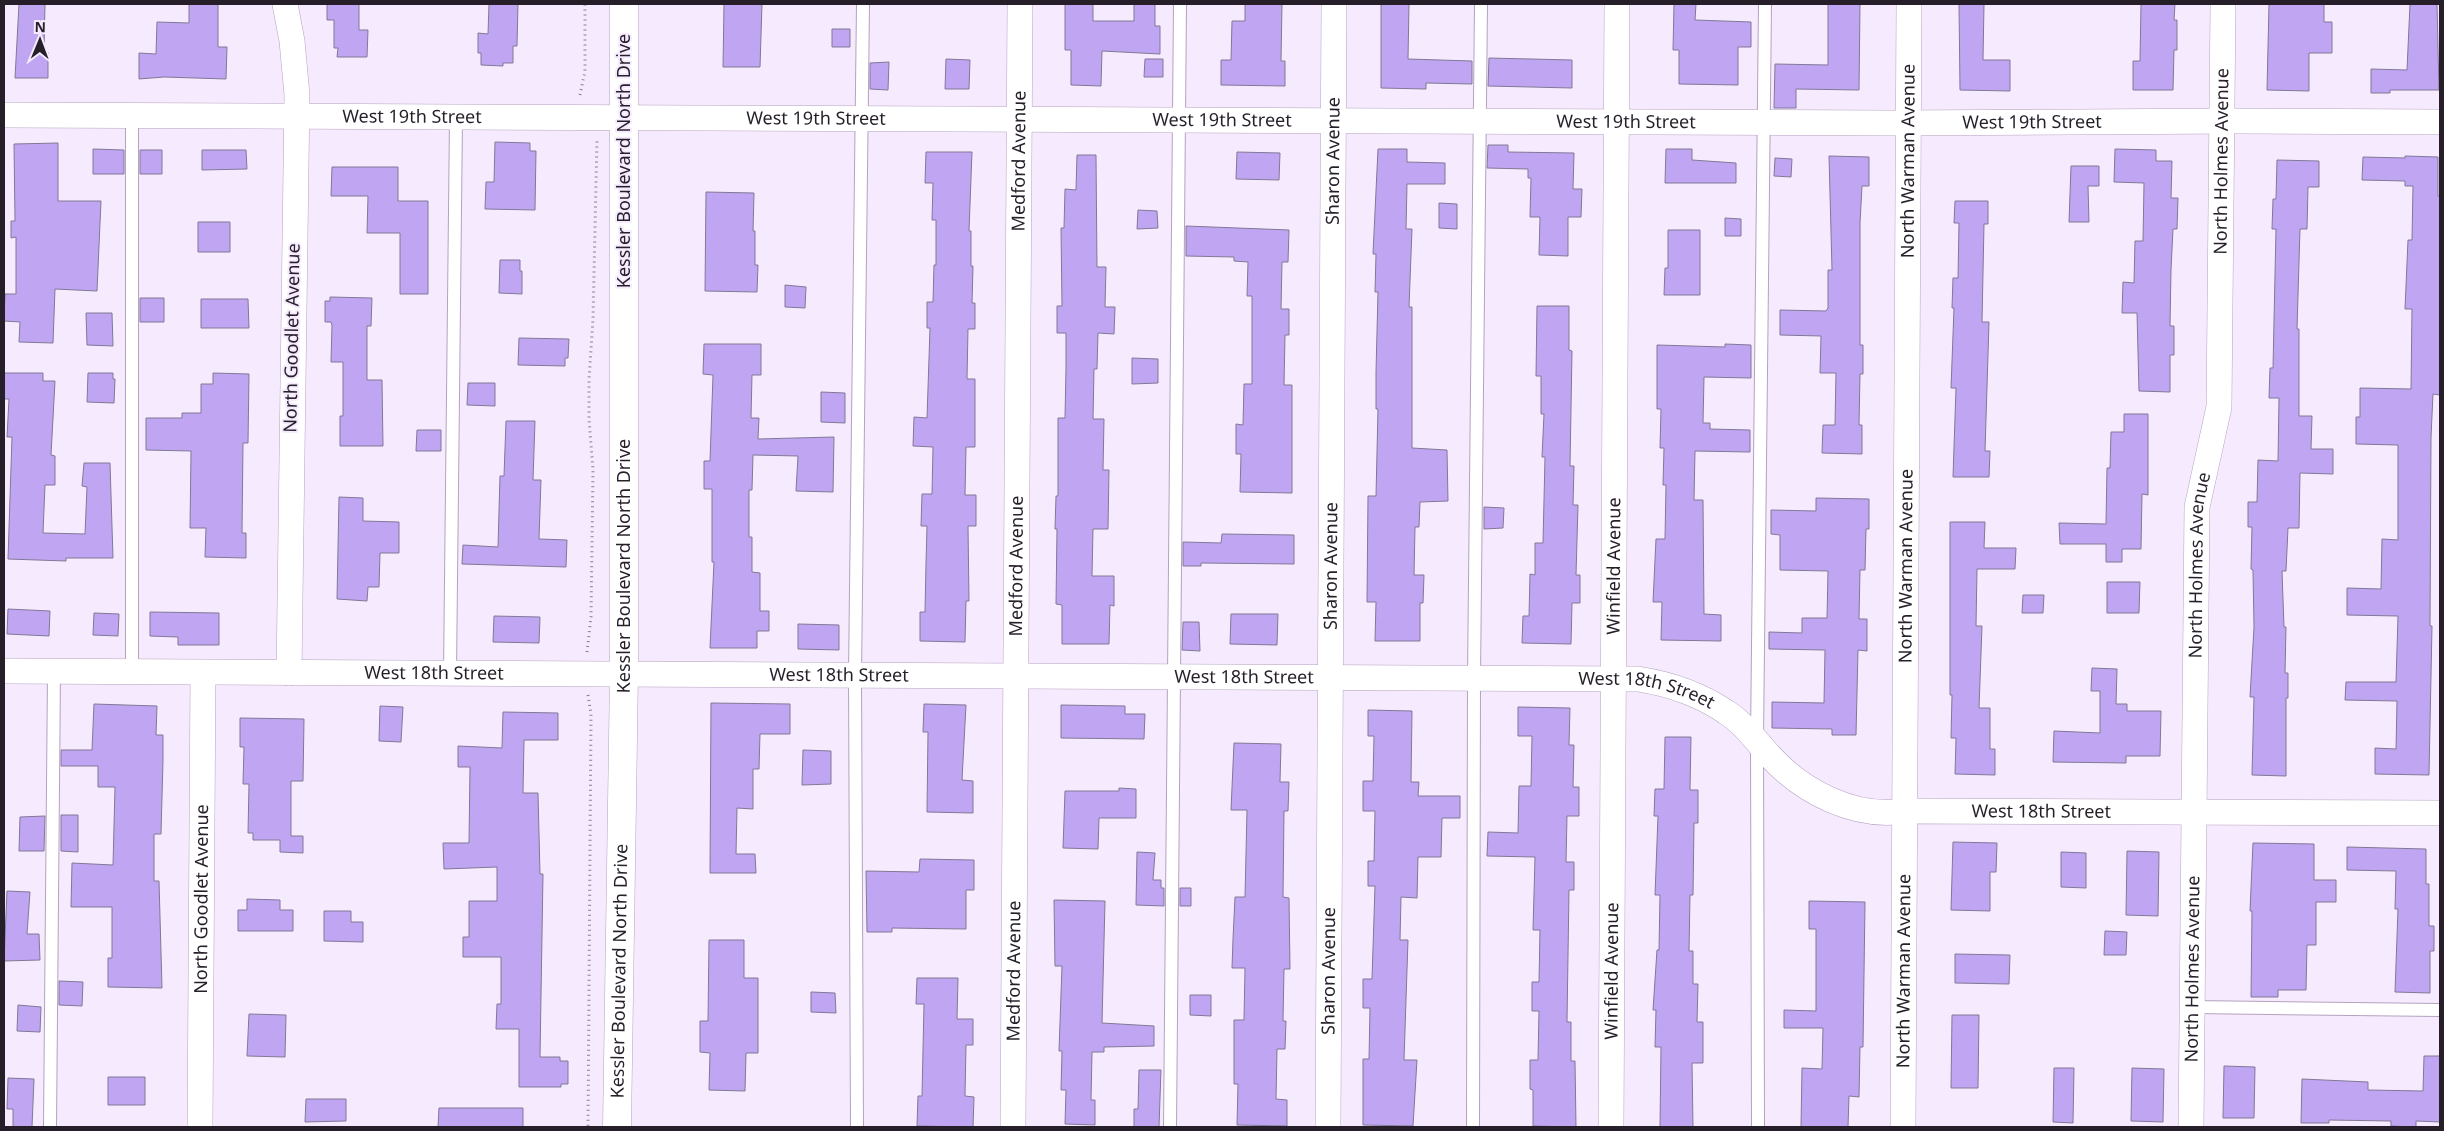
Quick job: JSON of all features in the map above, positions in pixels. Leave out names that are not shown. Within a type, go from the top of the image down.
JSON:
[{"type":"main road","name":"Kessler Boulevard North Drive","points":[[617,1127],[624,674],[624,4]]},
{"type":"street","name":"North Goodlet Avenue","points":[[285,4],[295,64],[296,117],[289,673]]},
{"type":"street","name":"Medford Avenue","points":[[1013,1127],[1020,4]]},
{"type":"street","name":"Sharon Avenue","points":[[1328,1127],[1334,4]]},
{"type":"street","name":"Winfield Avenue","points":[[1611,1127],[1617,4]]},
{"type":"street","name":"North Warman Avenue","points":[[1903,1127],[1909,4]]},
{"type":"street","name":"North Holmes Avenue","points":[[2191,1127],[2197,507],[2219,407],[2223,4]]},
{"type":"street","name":"West 19th Street","points":[[4,116],[1765,123],[2440,122]]},
{"type":"street","name":"West 18th Street","points":[[4,671],[1613,678],[1657,681],[1694,693],[1728,712],[1756,739],[1769,755],[1798,781],[1823,796],[1869,811],[1888,813],[1905,810],[2440,813]]},
{"type":"street","name":"North Goodlet Avenue","points":[[200,1127],[204,673]]},
{"type":"lane","points":[[857,1127],[855,674],[863,4]]},
{"type":"lane","points":[[1170,1127],[1180,4]]},
{"type":"lane","points":[[1473,1127],[1474,678],[1480,4]]},
{"type":"lane","points":[[1758,1127],[1756,739],[1765,4]]},
{"type":"lane","points":[[132,116],[132,672]]},
{"type":"lane","points":[[450,673],[456,118]]},
{"type":"lane","points":[[50,1127],[54,672]]},
{"type":"lane","points":[[2192,1007],[2440,1010]]},
{"type":"path","points":[[585,4],[585,71],[580,88],[580,103],[597,137],[593,319],[589,380],[589,419],[593,470],[592,617],[584,674],[590,714],[588,1127]]},
{"type":"building","points":[[19,4],[45,4],[44,52],[48,52],[48,78],[15,78]]},
{"type":"building","points":[[189,4],[218,4],[218,47],[227,47],[226,79],[164,77],[139,79],[139,53],[156,54],[157,22],[189,23]]},
{"type":"building","points":[[327,4],[359,4],[359,30],[368,30],[367,57],[337,57],[338,48],[334,48],[334,20],[327,20]]},
{"type":"building","points":[[489,4],[518,4],[517,46],[513,46],[513,63],[503,63],[503,66],[481,65],[481,53],[478,53],[478,33],[488,34]]},
{"type":"building","points":[[724,4],[762,4],[760,67],[723,67]]},
{"type":"building","points":[[1065,4],[1093,4],[1093,21],[1134,21],[1134,4],[1155,4],[1155,26],[1160,26],[1160,54],[1102,51],[1101,86],[1071,85],[1071,50],[1065,50]]},
{"type":"building","points":[[1245,4],[1282,4],[1281,61],[1285,61],[1285,86],[1221,85],[1221,60],[1231,60],[1232,21],[1245,21]]},
{"type":"building","points":[[1381,4],[1409,4],[1408,59],[1472,61],[1472,84],[1426,83],[1426,89],[1381,88]]},
{"type":"building","points":[[1674,4],[1696,4],[1695,20],[1751,22],[1751,47],[1738,47],[1738,85],[1679,84],[1679,50],[1673,50]]},
{"type":"building","points":[[1828,4],[1860,4],[1859,90],[1796,89],[1796,108],[1774,108],[1775,64],[1828,65]]},
{"type":"building","points":[[1959,4],[1984,4],[1983,60],[2010,60],[2010,91],[1960,90]]},
{"type":"building","points":[[2141,4],[2175,4],[2174,20],[2177,20],[2177,50],[2174,50],[2173,90],[2133,90],[2133,61],[2140,61]]},
{"type":"building","points":[[2269,4],[2324,4],[2324,22],[2332,22],[2332,53],[2309,53],[2309,91],[2267,90]]},
{"type":"building","points":[[2410,4],[2437,4],[2439,90],[2390,90],[2390,93],[2371,93],[2371,69],[2407,70]]},
{"type":"building","points":[[832,29],[850,29],[850,47],[832,47]]},
{"type":"building","points":[[1489,58],[1572,60],[1572,88],[1488,86]]},
{"type":"building","points":[[946,59],[970,60],[969,89],[945,89]]},
{"type":"building","points":[[1145,59],[1163,59],[1163,77],[1144,77]]},
{"type":"building","points":[[889,62],[888,90],[870,89],[870,63]]},
{"type":"building","points":[[495,142],[530,143],[530,151],[536,151],[535,210],[485,209],[486,182],[494,182]]},
{"type":"building","points":[[58,143],[58,201],[101,201],[97,291],[55,289],[53,343],[19,342],[20,322],[4,321],[5,294],[16,294],[16,237],[11,238],[11,221],[15,221],[14,144]]},
{"type":"building","points":[[1488,145],[1508,145],[1508,152],[1574,153],[1573,189],[1582,189],[1581,217],[1568,217],[1568,256],[1539,255],[1540,217],[1530,217],[1531,178],[1528,178],[1528,169],[1487,168]]},
{"type":"building","points":[[93,149],[124,150],[124,174],[93,174]]},
{"type":"building","points":[[1378,149],[1407,149],[1407,162],[1445,163],[1445,184],[1407,184],[1406,229],[1412,229],[1409,307],[1412,307],[1412,448],[1447,450],[1448,501],[1420,502],[1419,527],[1415,527],[1414,575],[1424,575],[1423,603],[1420,603],[1420,641],[1375,641],[1376,602],[1367,602],[1368,496],[1376,496],[1378,292],[1375,292],[1376,254],[1373,254]]},
{"type":"building","points":[[1666,149],[1692,149],[1692,160],[1736,163],[1736,183],[1665,183]]},
{"type":"building","points":[[2115,149],[2156,150],[2156,161],[2172,161],[2171,198],[2178,198],[2177,229],[2173,229],[2171,270],[2170,326],[2174,326],[2174,355],[2170,355],[2170,392],[2139,391],[2137,313],[2122,313],[2123,282],[2134,283],[2135,241],[2143,241],[2144,183],[2114,182]]},
{"type":"building","points":[[140,150],[162,150],[162,174],[140,174]]},
{"type":"building","points":[[202,150],[246,150],[247,169],[202,170]]},
{"type":"building","points":[[926,152],[972,152],[969,231],[971,231],[971,266],[973,266],[972,303],[975,303],[975,329],[968,329],[967,379],[975,379],[975,447],[966,447],[965,495],[976,495],[976,526],[968,526],[969,601],[966,601],[965,642],[920,641],[920,612],[925,612],[927,526],[921,526],[922,494],[932,494],[933,447],[913,446],[914,417],[927,418],[930,328],[927,328],[927,302],[933,302],[934,265],[936,265],[936,220],[932,220],[933,183],[925,183]]},
{"type":"building","points":[[1237,152],[1280,153],[1279,180],[1236,179]]},
{"type":"building","points":[[1077,155],[1096,155],[1097,267],[1106,267],[1105,307],[1115,307],[1114,334],[1098,333],[1097,369],[1094,369],[1093,419],[1104,419],[1103,470],[1109,470],[1108,529],[1093,529],[1092,576],[1114,576],[1114,606],[1110,605],[1109,644],[1062,644],[1062,605],[1056,604],[1057,529],[1055,529],[1056,496],[1058,496],[1058,418],[1065,418],[1066,368],[1066,333],[1057,333],[1057,306],[1062,306],[1061,228],[1064,228],[1065,189],[1076,190]]},
{"type":"building","points":[[1829,156],[1869,157],[1869,186],[1862,186],[1860,223],[1860,345],[1863,345],[1863,374],[1860,374],[1859,425],[1862,425],[1862,454],[1822,453],[1823,425],[1835,425],[1836,373],[1820,373],[1821,336],[1780,335],[1780,310],[1826,311],[1828,308],[1828,270],[1832,270]]},
{"type":"building","points":[[2405,156],[2438,157],[2438,196],[2440,196],[2440,395],[2433,394],[2431,437],[2430,626],[2432,626],[2429,775],[2375,774],[2375,748],[2396,749],[2397,701],[2345,700],[2346,682],[2396,682],[2398,616],[2347,615],[2347,588],[2381,589],[2382,539],[2398,540],[2398,445],[2356,444],[2356,417],[2360,417],[2360,388],[2411,389],[2412,309],[2405,309],[2408,240],[2412,240],[2413,186],[2405,186],[2405,181],[2362,180],[2363,157],[2405,158]]},
{"type":"building","points":[[1775,158],[1792,159],[1791,177],[1774,176]]},
{"type":"building","points":[[2277,160],[2319,161],[2319,187],[2308,187],[2307,229],[2300,229],[2297,329],[2299,329],[2299,416],[2312,416],[2311,449],[2333,449],[2333,474],[2300,473],[2299,528],[2288,528],[2286,571],[2282,571],[2284,627],[2286,627],[2285,673],[2288,673],[2288,698],[2286,698],[2286,776],[2252,775],[2254,697],[2250,697],[2254,627],[2253,570],[2251,569],[2252,527],[2248,527],[2248,502],[2257,502],[2258,460],[2278,461],[2279,398],[2269,398],[2270,368],[2273,368],[2276,229],[2272,229],[2273,199],[2276,199]]},
{"type":"building","points":[[2071,166],[2099,166],[2099,186],[2088,186],[2089,222],[2069,222]]},
{"type":"building","points":[[332,167],[398,167],[398,201],[428,201],[428,294],[400,294],[400,233],[367,233],[368,196],[331,196]]},
{"type":"building","points":[[706,192],[754,193],[753,231],[755,231],[755,265],[758,265],[757,292],[705,291]]},
{"type":"building","points":[[1955,201],[1988,201],[1988,224],[1984,224],[1982,322],[1989,322],[1985,451],[1990,451],[1989,477],[1953,477],[1956,388],[1951,388],[1954,308],[1952,308],[1953,278],[1958,278],[1959,223],[1954,223]]},
{"type":"building","points":[[1439,203],[1457,204],[1457,229],[1439,228]]},
{"type":"building","points":[[1138,210],[1157,211],[1158,228],[1137,229]]},
{"type":"building","points":[[1725,218],[1741,219],[1741,236],[1725,236]]},
{"type":"building","points":[[198,222],[230,222],[230,252],[198,252]]},
{"type":"building","points":[[1186,226],[1289,230],[1288,262],[1282,262],[1281,309],[1289,309],[1289,335],[1285,335],[1284,385],[1292,385],[1292,493],[1240,492],[1241,454],[1236,454],[1236,424],[1243,425],[1244,384],[1252,384],[1252,296],[1247,296],[1248,262],[1234,261],[1234,257],[1186,256]]},
{"type":"building","points":[[1668,230],[1700,230],[1700,295],[1664,295],[1665,268],[1668,268]]},
{"type":"building","points":[[500,260],[520,260],[522,294],[499,293]]},
{"type":"building","points":[[785,285],[806,287],[805,308],[785,307]]},
{"type":"building","points":[[330,297],[372,298],[371,326],[367,326],[367,380],[382,380],[383,446],[340,446],[340,416],[343,416],[343,362],[331,362],[332,325],[331,322],[325,322],[325,301],[330,301]]},
{"type":"building","points":[[140,298],[164,298],[164,322],[140,322]]},
{"type":"building","points":[[201,299],[248,299],[249,328],[201,328]]},
{"type":"building","points":[[1537,306],[1569,306],[1569,350],[1572,351],[1570,466],[1574,466],[1573,505],[1578,505],[1576,575],[1580,575],[1580,603],[1572,603],[1571,644],[1522,643],[1523,616],[1529,616],[1530,574],[1535,575],[1535,543],[1543,543],[1545,457],[1542,457],[1544,414],[1541,414],[1541,376],[1536,376]]},
{"type":"building","points":[[86,313],[112,313],[113,346],[87,345]]},
{"type":"building","points":[[519,338],[569,339],[568,358],[565,358],[565,366],[518,365]]},
{"type":"building","points":[[704,344],[761,344],[761,375],[752,375],[751,418],[759,418],[758,439],[834,437],[833,492],[796,491],[798,456],[753,455],[752,490],[749,490],[749,537],[752,537],[752,572],[760,573],[760,611],[769,611],[769,631],[757,631],[757,648],[710,648],[714,562],[712,562],[712,489],[704,489],[704,461],[710,461],[713,375],[703,374]]},
{"type":"building","points":[[1725,344],[1751,345],[1751,378],[1704,377],[1703,423],[1710,423],[1710,429],[1750,430],[1750,452],[1695,451],[1694,500],[1703,500],[1704,614],[1721,615],[1721,641],[1661,640],[1662,602],[1653,602],[1656,539],[1665,539],[1666,485],[1663,485],[1664,448],[1660,448],[1661,409],[1657,409],[1657,345],[1725,347]]},
{"type":"building","points":[[1132,358],[1158,359],[1158,383],[1132,384]]},
{"type":"building","points":[[4,373],[43,373],[43,381],[55,381],[51,455],[55,456],[55,485],[45,485],[43,533],[85,534],[87,487],[82,486],[84,463],[110,463],[113,558],[66,558],[66,561],[8,559],[12,437],[7,437],[9,399],[4,399]]},
{"type":"building","points":[[88,373],[113,373],[113,379],[115,379],[114,403],[87,402]]},
{"type":"building","points":[[213,373],[249,374],[248,443],[243,443],[242,533],[246,533],[246,558],[205,557],[206,528],[190,528],[191,451],[146,450],[146,418],[182,418],[182,413],[201,413],[201,384],[213,384]]},
{"type":"building","points":[[468,383],[495,383],[495,406],[467,405]]},
{"type":"building","points":[[821,392],[845,393],[845,423],[821,422]]},
{"type":"building","points":[[2124,414],[2148,414],[2148,495],[2142,494],[2141,549],[2122,549],[2122,562],[2106,562],[2106,544],[2060,544],[2059,523],[2106,524],[2107,468],[2110,468],[2111,432],[2124,432]]},
{"type":"building","points":[[506,421],[535,421],[533,480],[541,480],[539,539],[567,540],[566,567],[462,564],[463,545],[498,547],[500,476],[504,476]]},
{"type":"building","points":[[417,430],[441,430],[441,451],[416,451]]},
{"type":"building","points":[[339,497],[363,498],[363,521],[399,522],[399,553],[380,553],[379,587],[368,587],[367,601],[337,599]]},
{"type":"building","points":[[1816,498],[1869,499],[1869,529],[1866,529],[1865,570],[1860,570],[1859,619],[1867,619],[1867,651],[1858,650],[1856,735],[1832,735],[1832,729],[1772,728],[1772,702],[1824,703],[1825,650],[1769,649],[1769,632],[1802,633],[1802,618],[1827,618],[1828,571],[1780,570],[1780,535],[1771,534],[1771,510],[1816,511]]},
{"type":"building","points":[[1484,507],[1504,508],[1503,528],[1484,529]]},
{"type":"building","points":[[1950,522],[1985,522],[1984,548],[2016,548],[2015,569],[1977,569],[1976,626],[1982,626],[1979,708],[1990,708],[1990,749],[1995,749],[1995,775],[1955,774],[1956,738],[1951,738],[1952,695],[1950,695]]},
{"type":"building","points":[[1222,534],[1294,535],[1294,564],[1201,563],[1201,566],[1183,566],[1183,542],[1221,543]]},
{"type":"building","points":[[2107,582],[2140,582],[2139,613],[2107,613]]},
{"type":"building","points":[[2023,595],[2044,595],[2043,613],[2022,613]]},
{"type":"building","points":[[8,609],[50,611],[49,636],[7,634]]},
{"type":"building","points":[[150,612],[219,613],[219,645],[178,645],[178,637],[150,636]]},
{"type":"building","points":[[94,613],[119,614],[118,636],[93,635]]},
{"type":"building","points":[[1231,614],[1278,614],[1277,645],[1230,644]]},
{"type":"building","points":[[494,616],[540,617],[539,643],[493,642]]},
{"type":"building","points":[[1183,622],[1199,622],[1200,651],[1182,650]]},
{"type":"building","points":[[798,624],[839,625],[839,650],[798,649]]},
{"type":"building","points":[[2092,668],[2117,669],[2116,704],[2127,704],[2127,711],[2161,711],[2160,756],[2126,756],[2126,763],[2053,762],[2054,731],[2100,733],[2100,691],[2091,691]]},
{"type":"building","points":[[711,703],[790,704],[790,734],[760,734],[759,769],[753,769],[753,809],[737,808],[736,854],[755,854],[756,873],[710,873]]},
{"type":"building","points":[[94,704],[157,706],[156,735],[163,735],[163,760],[161,834],[154,834],[154,881],[159,881],[162,988],[108,987],[108,958],[112,958],[112,907],[71,907],[72,863],[113,865],[115,787],[98,787],[98,766],[61,766],[61,750],[92,750]]},
{"type":"building","points":[[924,704],[966,705],[962,780],[973,781],[973,813],[927,812],[928,732],[923,732]]},
{"type":"building","points":[[1061,705],[1125,706],[1125,714],[1145,714],[1144,739],[1061,738]]},
{"type":"building","points":[[380,706],[403,707],[401,742],[379,741]]},
{"type":"building","points":[[1518,707],[1570,708],[1569,745],[1574,745],[1573,787],[1579,787],[1579,816],[1567,816],[1566,862],[1574,862],[1574,890],[1569,890],[1567,1022],[1571,1022],[1571,1061],[1575,1061],[1576,1127],[1533,1126],[1533,1090],[1530,1089],[1530,1060],[1538,1060],[1539,1011],[1532,1011],[1532,982],[1539,982],[1540,930],[1533,930],[1535,857],[1487,856],[1488,832],[1518,833],[1519,786],[1531,786],[1532,736],[1518,736]]},
{"type":"building","points":[[1368,710],[1412,711],[1411,782],[1419,782],[1418,796],[1460,796],[1460,818],[1442,818],[1441,857],[1418,857],[1417,898],[1401,897],[1400,940],[1408,940],[1404,1060],[1417,1060],[1413,1126],[1363,1125],[1363,1059],[1369,1059],[1370,1008],[1363,1008],[1363,979],[1372,979],[1375,886],[1368,886],[1368,861],[1374,861],[1375,811],[1363,811],[1363,781],[1373,781],[1374,736],[1368,736]]},
{"type":"building","points":[[503,712],[558,713],[558,740],[524,740],[523,793],[538,793],[540,874],[543,874],[540,1057],[560,1057],[560,1061],[568,1061],[568,1084],[561,1084],[561,1087],[519,1087],[519,1029],[496,1029],[497,1004],[501,1004],[501,957],[463,957],[463,937],[469,937],[469,901],[497,901],[497,867],[444,869],[443,843],[469,843],[470,767],[458,767],[458,746],[502,748]]},
{"type":"building","points":[[240,718],[304,719],[303,781],[291,781],[291,836],[303,836],[303,853],[280,852],[280,840],[253,840],[253,833],[248,833],[249,784],[243,784],[244,747],[240,747]]},
{"type":"building","points":[[1665,737],[1691,737],[1690,790],[1698,790],[1698,823],[1694,823],[1693,895],[1690,895],[1689,951],[1693,951],[1693,984],[1698,984],[1697,1022],[1703,1022],[1703,1063],[1692,1063],[1693,1127],[1660,1127],[1661,1047],[1655,1047],[1656,1010],[1653,1010],[1657,950],[1659,950],[1660,895],[1655,895],[1658,816],[1654,816],[1655,789],[1664,789]]},
{"type":"building","points":[[1234,743],[1281,744],[1280,782],[1289,782],[1288,811],[1284,811],[1283,897],[1289,898],[1290,969],[1284,969],[1283,1021],[1286,1021],[1285,1049],[1277,1049],[1276,1099],[1287,1100],[1287,1126],[1237,1125],[1238,1084],[1234,1084],[1234,1020],[1244,1020],[1245,968],[1232,968],[1235,897],[1245,897],[1247,810],[1231,810]]},
{"type":"building","points":[[803,750],[831,751],[831,784],[802,785]]},
{"type":"building","points":[[1119,788],[1136,789],[1136,818],[1099,818],[1098,849],[1063,848],[1065,791],[1119,791]]},
{"type":"building","points":[[61,815],[78,815],[78,852],[61,851]]},
{"type":"building","points":[[45,816],[44,851],[19,851],[20,817]]},
{"type":"building","points":[[1953,842],[1997,843],[1996,872],[1990,872],[1990,911],[1951,910]]},
{"type":"building","points":[[2253,843],[2314,844],[2314,880],[2336,880],[2336,902],[2316,902],[2316,945],[2307,945],[2306,990],[2278,990],[2278,997],[2251,997],[2252,911],[2250,911]]},
{"type":"building","points":[[2347,847],[2426,849],[2426,884],[2429,884],[2429,926],[2434,926],[2434,951],[2430,951],[2430,993],[2395,992],[2398,909],[2395,909],[2396,871],[2347,870]]},
{"type":"building","points":[[2127,851],[2159,852],[2158,916],[2126,915]]},
{"type":"building","points":[[1137,852],[1155,853],[1153,880],[1161,880],[1161,888],[1164,888],[1164,906],[1136,905]]},
{"type":"building","points":[[2061,852],[2086,853],[2086,888],[2061,887]]},
{"type":"building","points":[[920,859],[974,860],[974,890],[966,890],[966,929],[892,928],[892,932],[867,932],[866,871],[919,872]]},
{"type":"building","points":[[1180,888],[1191,888],[1191,906],[1180,906]]},
{"type":"building","points":[[7,891],[30,892],[27,934],[39,934],[40,960],[4,961]]},
{"type":"building","points":[[247,899],[280,900],[280,910],[293,910],[293,931],[238,931],[238,910],[247,910]]},
{"type":"building","points":[[1054,900],[1105,901],[1102,1023],[1154,1026],[1154,1046],[1104,1047],[1104,1052],[1092,1052],[1091,1100],[1095,1100],[1095,1125],[1065,1124],[1066,1090],[1061,1090],[1062,1051],[1059,1051],[1062,966],[1055,966]]},
{"type":"building","points":[[1809,901],[1865,902],[1863,1047],[1860,1047],[1859,1097],[1849,1096],[1848,1127],[1801,1127],[1802,1068],[1822,1069],[1823,1028],[1784,1028],[1784,1010],[1816,1011],[1816,929],[1809,929]]},
{"type":"building","points":[[324,911],[351,911],[351,922],[363,922],[363,942],[324,941]]},
{"type":"building","points":[[2105,931],[2127,932],[2126,955],[2104,955]]},
{"type":"building","points":[[709,940],[744,940],[744,978],[758,978],[758,1053],[746,1053],[745,1091],[709,1090],[710,1053],[700,1052],[700,1021],[708,1021]]},
{"type":"building","points":[[1955,954],[2010,955],[2009,984],[1955,983]]},
{"type":"building","points":[[917,978],[958,978],[957,1019],[973,1019],[973,1045],[966,1045],[965,1096],[974,1097],[973,1127],[917,1126],[918,1096],[922,1096],[924,1004],[916,1004]]},
{"type":"building","points":[[59,981],[83,982],[82,1006],[59,1005]]},
{"type":"building","points":[[811,992],[835,993],[836,1013],[811,1012]]},
{"type":"building","points":[[1190,995],[1211,995],[1211,1016],[1190,1015]]},
{"type":"building","points":[[18,1005],[41,1007],[40,1032],[17,1031]]},
{"type":"building","points":[[249,1014],[286,1015],[285,1057],[247,1056]]},
{"type":"building","points":[[1952,1015],[1979,1015],[1978,1088],[1951,1088]]},
{"type":"building","points":[[2424,1056],[2440,1056],[2440,1122],[2416,1121],[2416,1127],[2391,1126],[2391,1121],[2329,1120],[2329,1123],[2301,1123],[2302,1079],[2368,1082],[2368,1090],[2423,1091]]},
{"type":"building","points":[[2224,1066],[2255,1067],[2254,1118],[2223,1118]]},
{"type":"building","points":[[2054,1068],[2074,1068],[2073,1123],[2053,1122]]},
{"type":"building","points":[[2132,1068],[2164,1069],[2163,1122],[2131,1121]]},
{"type":"building","points":[[1139,1070],[1161,1070],[1159,1127],[1134,1127],[1134,1109],[1138,1109]]},
{"type":"building","points":[[108,1077],[145,1077],[145,1105],[108,1105]]},
{"type":"building","points":[[8,1078],[34,1079],[32,1127],[13,1127],[13,1109],[7,1109]]},
{"type":"building","points":[[306,1099],[346,1099],[346,1121],[305,1122]]},
{"type":"building","points":[[439,1108],[523,1108],[523,1127],[438,1127]]}]
